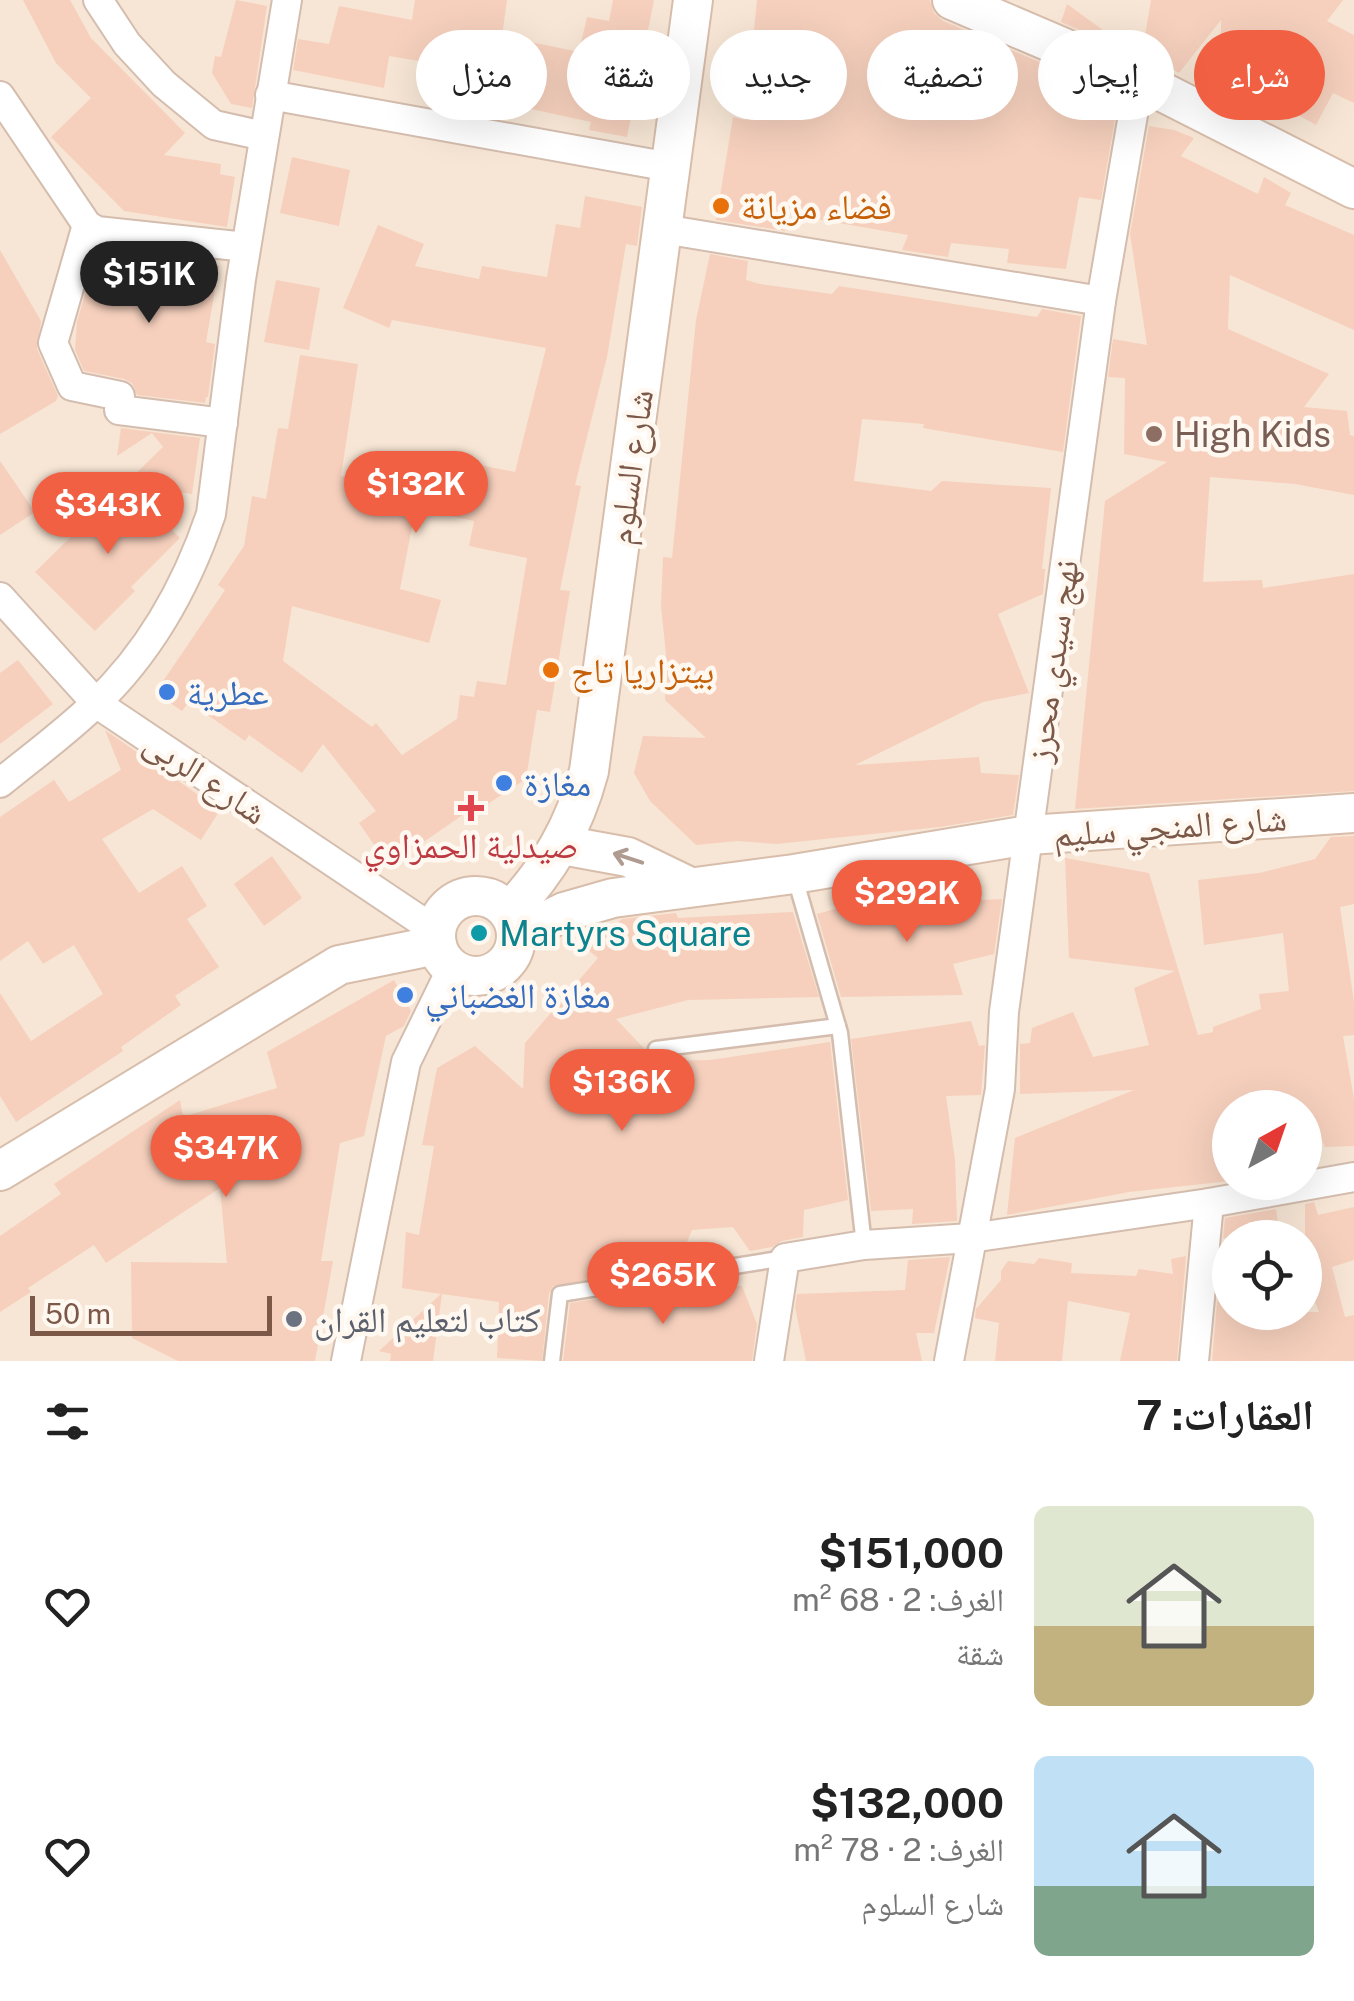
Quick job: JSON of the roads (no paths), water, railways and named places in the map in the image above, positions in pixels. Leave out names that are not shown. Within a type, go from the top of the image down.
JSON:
[{"type":"street","points":[[98,0],[127,44],[164,84],[214,125],[264,136]]},
{"type":"street","points":[[0,783],[96,703],[152,639],[200,547],[211,514],[246,248],[287,0]]},
{"type":"street","name":"شارع السلوم","points":[[513,923],[562,844],[589,771],[692,0]]},
{"type":"street","points":[[952,0],[1038,37]]},
{"type":"street","points":[[270,95],[670,167]]},
{"type":"street","points":[[0,96],[87,225],[97,230],[246,248]]},
{"type":"street","points":[[1174,98],[1354,189]]},
{"type":"street","name":"نهج سيدي محرز","points":[[949,1361],[1000,1089],[1004,1012],[1101,301],[1131,120]]},
{"type":"street","points":[[87,225],[52,344],[72,386],[120,396],[119,410],[223,423]]},
{"type":"street","points":[[663,230],[1101,301]]},
{"type":"street","name":"شارع الربى","points":[[0,596],[96,703],[441,948]]},
{"type":"street","name":"شارع المنجي سليم","points":[[513,923],[540,922],[588,904],[690,886],[794,874],[1029,835],[1354,813]]},
{"type":"street","points":[[562,844],[628,858],[690,886]]},
{"type":"street","points":[[346,1361],[406,1062],[441,948],[448,907],[472,895],[499,902],[513,923],[510,959],[489,974],[464,974],[441,948]]},
{"type":"street","points":[[0,1171],[339,966],[441,948]]},
{"type":"street","points":[[769,1361],[785,1258],[864,1244],[971,1238],[1354,1177]]},
{"type":"street","points":[[1194,1361],[1209,1203]]},
{"type":"lane","points":[[794,874],[838,1026],[864,1244]]},
{"type":"lane","points":[[656,1049],[838,1026]]},
{"type":"lane","points":[[552,1361],[560,1294],[785,1258]]},
{"type":"place","name":"فضاء مزيانة","points":[[721,206]]},
{"type":"place","name":"High Kids","points":[[1154,434]]},
{"type":"place","name":"بيتزاريا تاج","points":[[551,670]]},
{"type":"place","name":"عطرية","points":[[167,692]]},
{"type":"place","name":"مغازة","points":[[504,783]]},
{"type":"place","name":"صيدلية الحمزاوي","points":[[471,808]]},
{"type":"place","name":"Martyrs Square","points":[[479,933]]},
{"type":"place","name":"مغازة الغضباني","points":[[405,995]]},
{"type":"place","name":"كتاب لتعليم القران","points":[[294,1319]]}]
